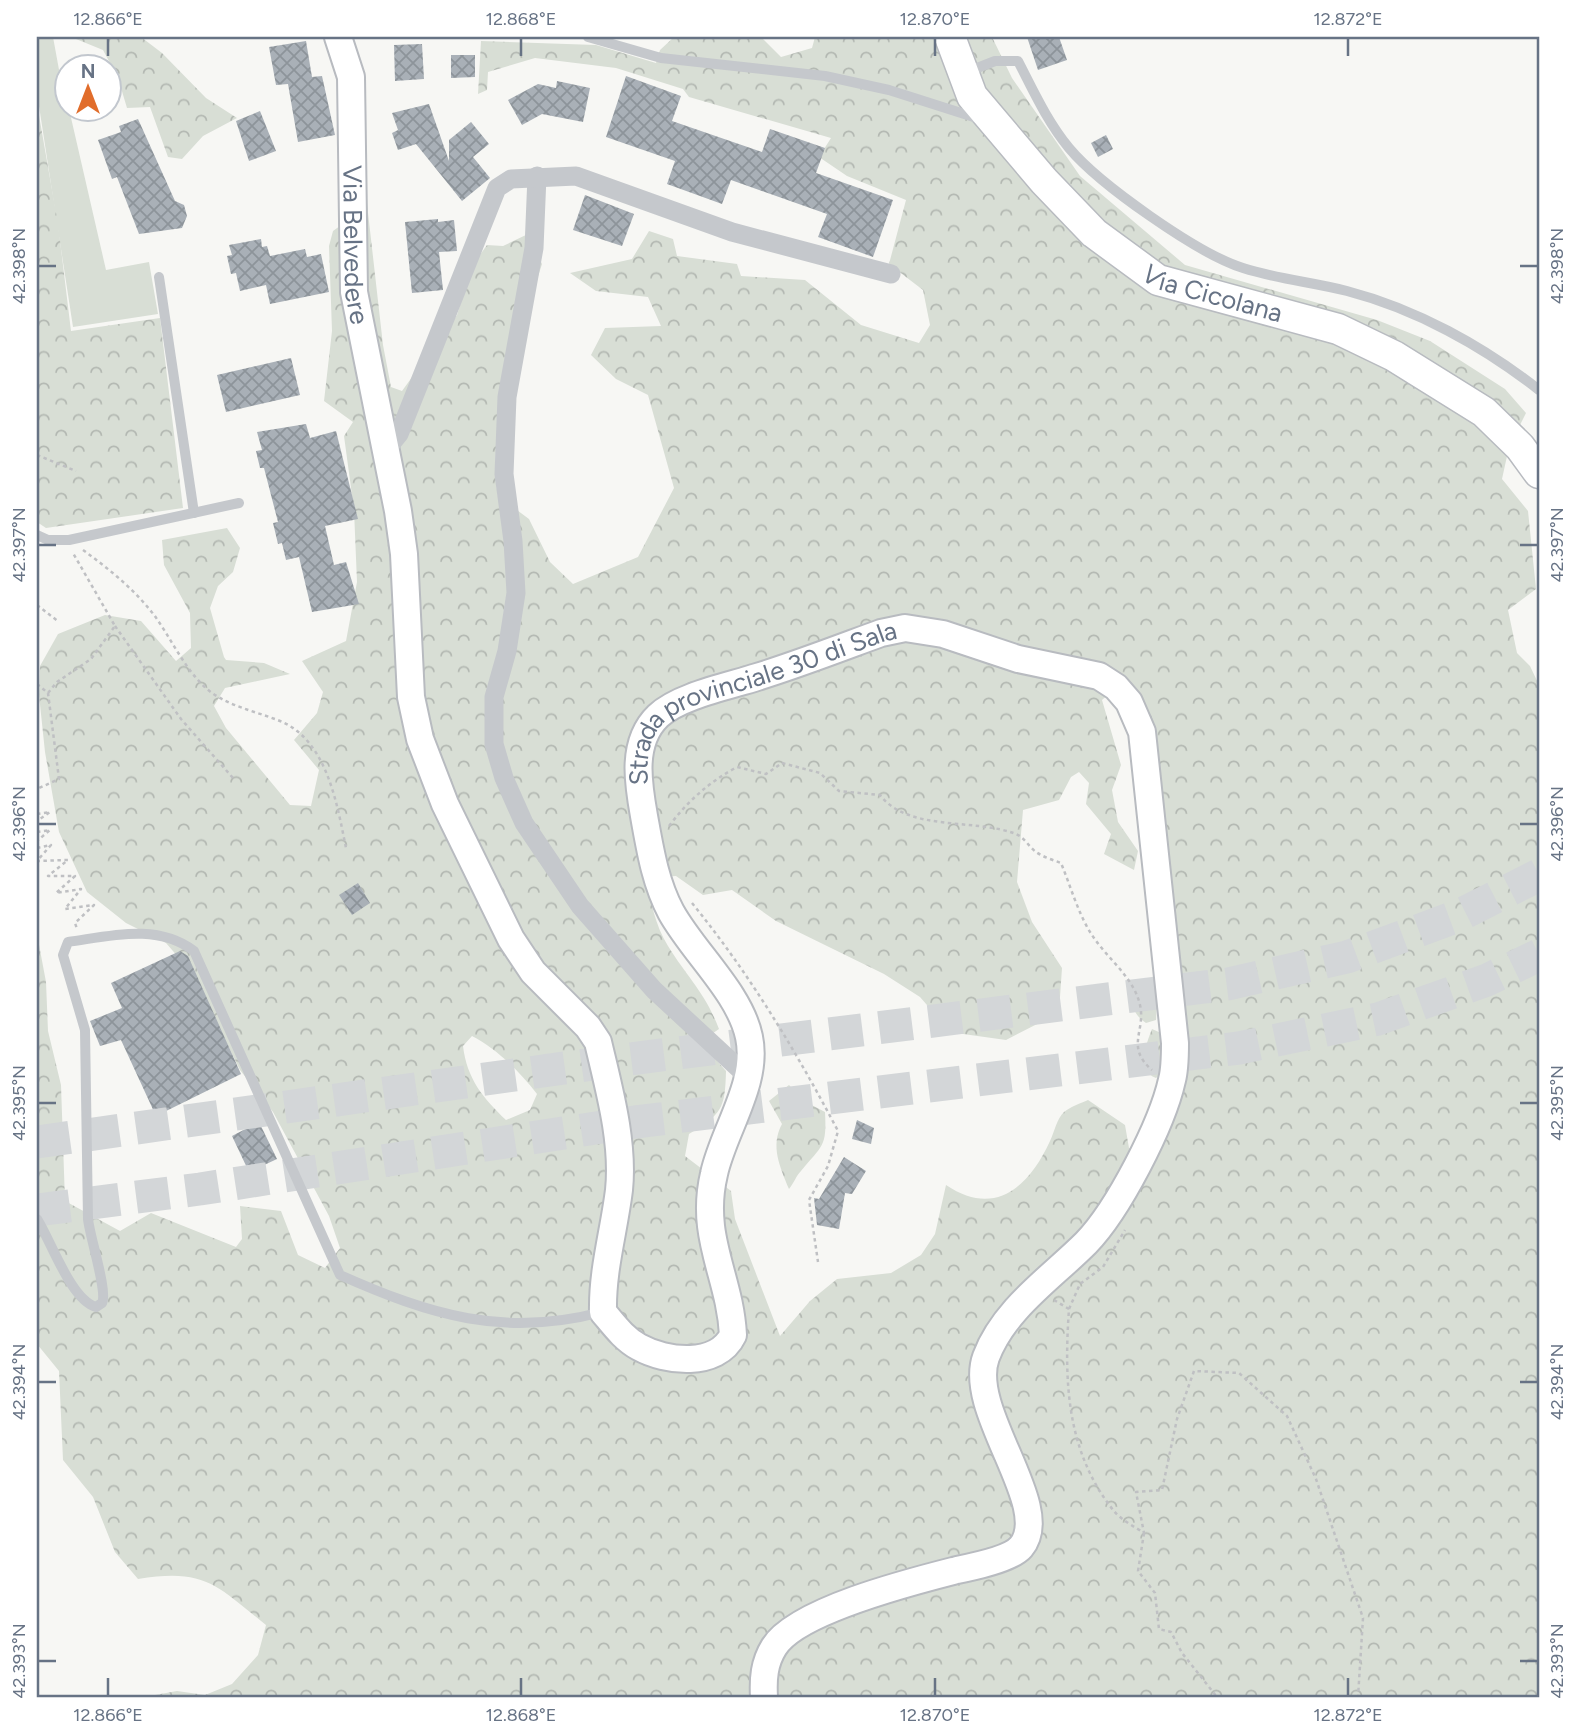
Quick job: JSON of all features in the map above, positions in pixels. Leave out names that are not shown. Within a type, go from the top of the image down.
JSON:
[{"type":"main road","name":"Via Cicolana","points":[[950,37],[972,96],[1094,233],[1158,280],[1338,329],[1394,356],[1485,412],[1520,447],[1539,473]]},
{"type":"street","name":"Via Belvedere","points":[[338,37],[351,77],[354,292],[385,451]]},
{"type":"street","points":[[537,176],[534,248],[507,397],[504,474],[513,541],[516,593],[507,651],[494,697],[494,744],[504,778],[524,823],[580,906],[654,990],[747,1077]]},
{"type":"street","points":[[603,1312],[605,1265],[619,1189],[619,1159],[598,1042],[588,1027],[533,972],[511,939],[445,804],[420,739],[411,696],[404,554],[385,451],[399,434],[497,188],[511,180],[537,176],[576,176],[732,232],[891,274]]},
{"type":"street","name":"Strada provinciale 30 di Sala","points":[[603,1312],[637,1347],[660,1356],[692,1359],[715,1354],[727,1346],[733,1335],[732,1320],[712,1240],[708,1207],[714,1171],[747,1077],[750,1039],[736,1006],[671,912],[654,872],[638,762],[642,743],[658,716],[669,708],[717,689],[881,633],[905,628],[943,634],[1018,659],[1099,676],[1116,687],[1129,702],[1142,732],[1175,1043],[1173,1079],[1126,1185],[1111,1208],[1088,1240],[999,1328],[985,1359],[981,1385],[1027,1508],[1029,1533],[1020,1549],[985,1564],[929,1577],[833,1608],[789,1630],[775,1644],[765,1664],[764,1697]]},
{"type":"lane","points":[[588,37],[661,58],[825,76],[863,84],[996,125]]},
{"type":"lane","points":[[964,73],[995,61],[1018,61],[1037,103],[1071,150],[1095,172],[1204,252],[1242,268],[1347,291],[1386,303],[1429,321],[1512,369],[1539,390]]},
{"type":"lane","points":[[159,277],[194,513]]},
{"type":"lane","points":[[37,535],[48,540],[69,540],[239,503]]},
{"type":"lane","points":[[37,1219],[53,1245],[70,1284],[87,1304],[96,1307],[102,1303],[105,1290],[90,1245],[88,1219],[85,1030],[63,955],[68,942],[135,933],[155,934],[181,941],[194,951],[340,1275],[388,1294],[475,1321],[512,1325],[556,1323],[603,1312]]},
{"type":"path","points":[[37,455],[76,471]]},
{"type":"path","points":[[48,540],[72,553],[115,626],[181,719],[233,778]]},
{"type":"path","points":[[69,540],[114,572],[152,613],[206,688],[230,703],[283,722],[302,735],[320,761],[336,798],[346,848]]},
{"type":"path","points":[[37,605],[59,622]]},
{"type":"path","points":[[48,693],[57,682],[90,659],[115,626]]},
{"type":"path","points":[[37,684],[48,693],[59,779],[37,789]]},
{"type":"path","points":[[650,851],[687,802],[715,779],[737,767],[766,774],[782,763],[820,773],[839,791],[880,795],[890,808],[912,818],[982,825],[1019,835],[1036,852],[1061,863],[1093,937],[1127,978],[1140,1005],[1136,1044],[1145,1064],[1157,1075],[1165,1099]]},
{"type":"path","points":[[37,814],[50,812],[37,821]]},
{"type":"path","points":[[37,832],[50,830],[37,841]]},
{"type":"path","points":[[37,848],[51,845],[37,861],[68,860],[48,876],[75,876],[56,893],[81,889],[65,909],[94,905],[75,923],[80,941]]},
{"type":"path","points":[[1036,1289],[1069,1309],[1066,1351],[1068,1407],[1082,1459],[1115,1512],[1144,1533]]},
{"type":"path","points":[[1217,1697],[1182,1653],[1171,1632],[1159,1629],[1154,1593],[1138,1571],[1144,1533],[1136,1492],[1162,1490],[1177,1419],[1194,1371],[1239,1373],[1287,1416],[1316,1479],[1363,1618],[1358,1697]]},
{"type":"green space","points":[[37,37],[53,37],[56,52],[52,52],[52,122],[72,122],[106,270],[149,262],[158,314],[73,327],[37,93]]},
{"type":"green space","points":[[71,37],[141,37],[162,53],[206,98],[237,118],[203,136],[182,159],[168,157],[150,107],[127,108],[122,91],[122,52],[103,50]]},
{"type":"green space","points":[[674,37],[761,37],[781,57],[812,48],[815,37],[992,37],[1012,78],[1080,176],[1185,265],[1377,320],[1430,341],[1505,389],[1526,413],[1509,447],[1502,479],[1528,511],[1536,589],[1508,610],[1517,653],[1530,666],[1539,685],[1539,1697],[144,1697],[177,1691],[205,1695],[232,1684],[258,1655],[266,1625],[221,1590],[195,1578],[161,1576],[138,1579],[115,1552],[93,1497],[63,1460],[59,1371],[37,1344],[37,934],[46,982],[48,1031],[61,1085],[65,1201],[120,1231],[151,1213],[236,1247],[242,1239],[240,1206],[281,1211],[298,1255],[325,1268],[340,1248],[329,1216],[273,1112],[240,1070],[192,973],[166,943],[126,923],[87,892],[59,832],[45,752],[39,695],[40,666],[58,634],[105,615],[141,621],[176,661],[191,648],[190,613],[164,565],[162,540],[227,528],[240,548],[233,572],[218,586],[210,608],[224,657],[226,660],[264,663],[290,674],[225,688],[214,706],[226,728],[290,805],[311,806],[319,770],[294,740],[317,713],[323,692],[302,661],[346,641],[357,582],[354,510],[344,436],[353,422],[324,401],[332,331],[329,246],[333,231],[355,215],[366,195],[383,345],[391,387],[402,391],[457,315],[472,266],[487,245],[503,246],[528,234],[542,264],[516,348],[501,410],[497,440],[498,496],[529,519],[550,562],[573,584],[638,557],[674,488],[648,395],[616,379],[591,355],[605,328],[661,326],[648,297],[596,291],[570,273],[632,259],[649,231],[673,239],[677,256],[737,264],[741,276],[805,280],[861,325],[919,343],[930,325],[923,290],[889,264],[906,200],[847,176],[819,157],[831,138],[689,97],[683,89],[616,68],[535,58],[488,72],[487,90],[478,94],[481,41],[596,45],[656,63],[660,50]],"holes":[[[1120,684],[1133,685],[1147,710],[1157,748],[1166,850],[1172,1085],[1147,1152],[1129,1148],[1125,1125],[1088,1100],[1066,1110],[1042,1157],[1021,1184],[1009,1193],[980,1199],[946,1185],[935,1234],[921,1255],[891,1273],[837,1279],[810,1301],[780,1336],[735,1219],[731,1191],[685,1156],[689,1134],[709,1121],[720,1109],[726,1071],[700,1042],[719,1029],[702,995],[660,930],[646,878],[676,876],[703,895],[732,890],[776,921],[884,974],[920,997],[940,1020],[956,1033],[1006,1040],[1045,1020],[1060,997],[1062,968],[1032,922],[1017,882],[1023,810],[1059,800],[1071,777],[1079,772],[1089,783],[1086,804],[1111,834],[1104,854],[1134,870],[1138,851],[1118,822],[1112,790],[1121,765],[1102,700]],[[472,1036],[507,1061],[537,1094],[530,1110],[506,1120],[483,1096],[472,1078],[465,1058],[463,1046]]]},
{"type":"green space","points":[[37,104],[58,224],[71,331],[160,318],[183,508],[46,528],[37,522]]},
{"type":"green space","points":[[1139,981],[1153,987],[1157,999],[1156,1020],[1146,1023],[1136,1014],[1133,1004]]},
{"type":"green space","points":[[1152,1029],[1161,1033],[1161,1074],[1156,1078],[1146,1070],[1144,1063],[1145,1049]]},
{"type":"green space","points":[[789,1085],[804,1101],[825,1112],[825,1133],[822,1145],[789,1189],[777,1148],[778,1132],[782,1124],[769,1101]]},
{"type":"building","points":[[1027,37],[1059,37],[1067,60],[1038,70]]},
{"type":"building","points":[[306,41],[312,77],[322,76],[335,135],[298,142],[288,84],[276,85],[269,47]]},
{"type":"building","points":[[422,44],[424,79],[395,81],[394,45]]},
{"type":"building","points":[[451,55],[475,55],[475,77],[451,78]]},
{"type":"building","points":[[626,76],[681,96],[672,121],[762,152],[770,129],[825,148],[816,173],[893,200],[873,257],[818,237],[827,214],[731,180],[722,204],[667,184],[675,161],[606,137]]},
{"type":"building","points":[[557,81],[590,88],[583,122],[542,114],[522,125],[508,100],[538,84],[556,88]]},
{"type":"building","points":[[429,104],[449,161],[449,140],[471,122],[489,144],[473,157],[490,178],[462,201],[416,144],[398,150],[392,133],[398,130],[392,113]]},
{"type":"building","points":[[260,111],[276,151],[249,161],[236,121]]},
{"type":"building","points":[[138,119],[175,201],[184,205],[187,216],[182,228],[139,234],[117,177],[112,179],[98,140],[121,132],[119,126]]},
{"type":"building","points":[[1106,135],[1113,149],[1098,157],[1091,143]]},
{"type":"building","points":[[585,195],[634,214],[622,246],[573,230]]},
{"type":"building","points":[[438,219],[438,222],[454,220],[457,251],[439,252],[443,290],[412,293],[405,222]]},
{"type":"building","points":[[261,239],[262,247],[267,246],[270,256],[305,249],[307,257],[321,254],[329,292],[270,304],[266,285],[240,291],[236,273],[231,274],[227,256],[232,255],[229,245]]},
{"type":"building","points":[[291,358],[300,395],[226,412],[217,375]]},
{"type":"building","points":[[306,424],[310,438],[336,431],[358,519],[325,526],[334,565],[346,562],[359,604],[312,612],[299,557],[286,560],[282,543],[278,544],[273,523],[278,522],[264,468],[260,468],[256,451],[262,450],[257,432]]},
{"type":"building","points":[[358,883],[370,903],[352,915],[339,895]]},
{"type":"building","points":[[180,951],[188,956],[241,1074],[156,1116],[121,1040],[100,1046],[90,1021],[122,1008],[111,983]]},
{"type":"building","points":[[857,1120],[874,1128],[871,1144],[852,1139]]},
{"type":"building","points":[[259,1122],[277,1159],[249,1172],[232,1136]]},
{"type":"building","points":[[844,1157],[866,1171],[852,1194],[845,1193],[839,1229],[817,1225],[814,1198],[819,1199]]},
{"type":"tunnel","points":[[37,1142],[614,1061],[1228,984],[1347,957],[1458,916],[1539,875]]},
{"type":"tunnel","points":[[37,1210],[200,1189],[635,1122],[1239,1048],[1378,1019],[1487,980],[1539,955]]}]
